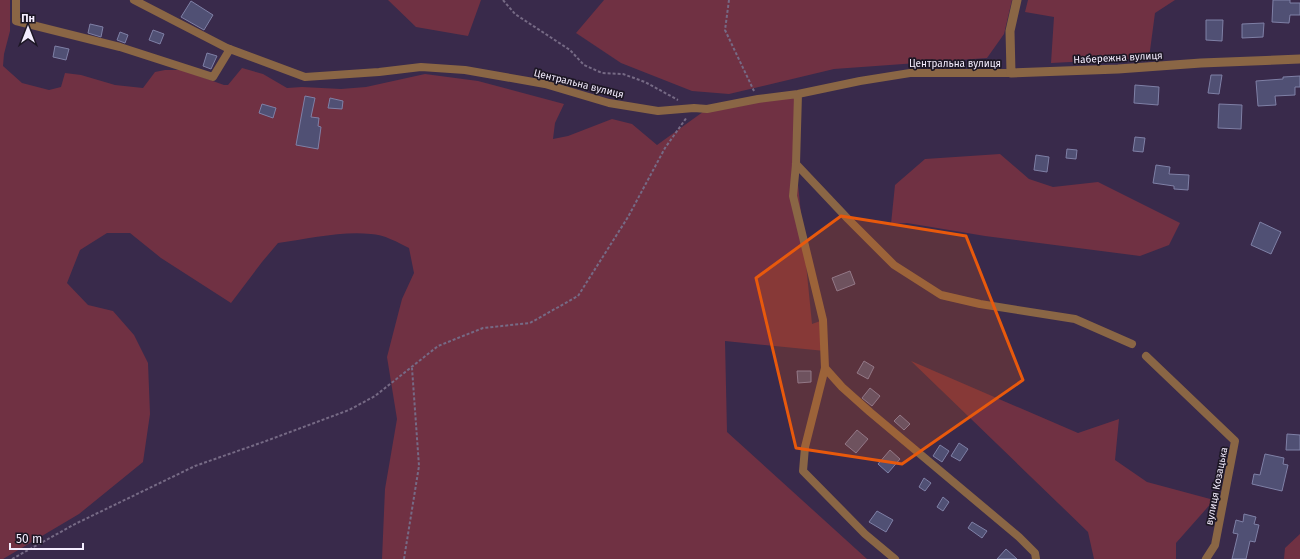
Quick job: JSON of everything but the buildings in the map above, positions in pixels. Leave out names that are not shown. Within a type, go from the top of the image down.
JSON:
[{"type":"street","points":[[16,0],[16,20],[120,47],[213,77],[230,49]]},
{"type":"street","name":"Центральна вулиця","points":[[134,0],[230,49],[305,77],[379,72],[421,67],[465,70],[545,84],[609,103],[658,110],[694,108],[707,109],[910,73],[1010,73]]},
{"type":"street","points":[[1010,73],[1010,31],[1017,0]]},
{"type":"street","name":"Набережна вулиця","points":[[1010,73],[1118,69],[1201,62],[1300,59]]},
{"type":"street","points":[[798,94],[796,164],[793,196],[822,320],[826,368],[805,447],[803,471],[865,534],[895,559]]},
{"type":"street","points":[[796,164],[894,265],[941,295],[980,304],[1075,319],[1132,344]]},
{"type":"street","name":"вулиця Козацька","points":[[1146,356],[1235,441],[1215,545],[1206,559]]},
{"type":"street","points":[[826,368],[842,387],[859,402],[1018,537],[1035,553],[1036,559]]},
{"type":"path","points":[[12,559],[74,524],[195,466],[349,410],[375,396],[438,346],[483,328],[530,323],[578,296],[628,217],[665,148],[694,108],[645,82],[623,74],[602,73],[584,65],[570,50],[515,14],[503,0]]},
{"type":"path","points":[[729,0],[725,30],[758,99]]},
{"type":"path","points":[[404,559],[419,466],[412,368]]},
{"type":"highlighted area","points":[[841,216],[966,236],[1023,380],[902,464],[796,448],[756,278]]},
{"type":"shaded area","points":[[0,0],[10,0],[10,31],[4,54],[3,66],[22,83],[49,90],[61,87],[65,73],[81,75],[115,85],[143,88],[155,72],[165,70],[182,70],[224,85],[228,85],[242,68],[263,74],[287,88],[302,87],[341,89],[366,87],[425,74],[478,81],[564,104],[555,123],[553,139],[568,136],[612,119],[632,124],[657,145],[707,109],[798,94],[796,164],[812,324],[823,320],[825,351],[725,341],[727,432],[867,559],[382,559],[385,489],[397,419],[387,357],[402,299],[414,273],[409,248],[381,235],[359,233],[336,234],[278,243],[231,303],[161,258],[130,233],[107,233],[80,250],[67,283],[88,305],[113,311],[134,335],[148,363],[150,414],[143,462],[79,514],[3,559],[0,559]]},
{"type":"shaded area","points":[[388,0],[481,0],[468,36],[416,27]]},
{"type":"shaded area","points":[[604,0],[1012,0],[1004,34],[987,58],[834,69],[729,94],[692,91],[621,63],[576,33]]},
{"type":"shaded area","points":[[1028,0],[1175,0],[1155,13],[1149,58],[1051,63],[1054,17],[1025,12]]},
{"type":"shaded area","points":[[1000,154],[1029,179],[1053,187],[1098,182],[1180,223],[1169,245],[1140,256],[985,236],[907,223],[891,224],[895,185],[925,159]]},
{"type":"shaded area","points":[[911,361],[1078,433],[1119,419],[1115,460],[1147,482],[1214,500],[1176,543],[1176,559],[1094,559],[1088,532]]},
{"type":"shaded area","points":[[1300,534],[1300,559],[1284,559],[1285,548]]}]
